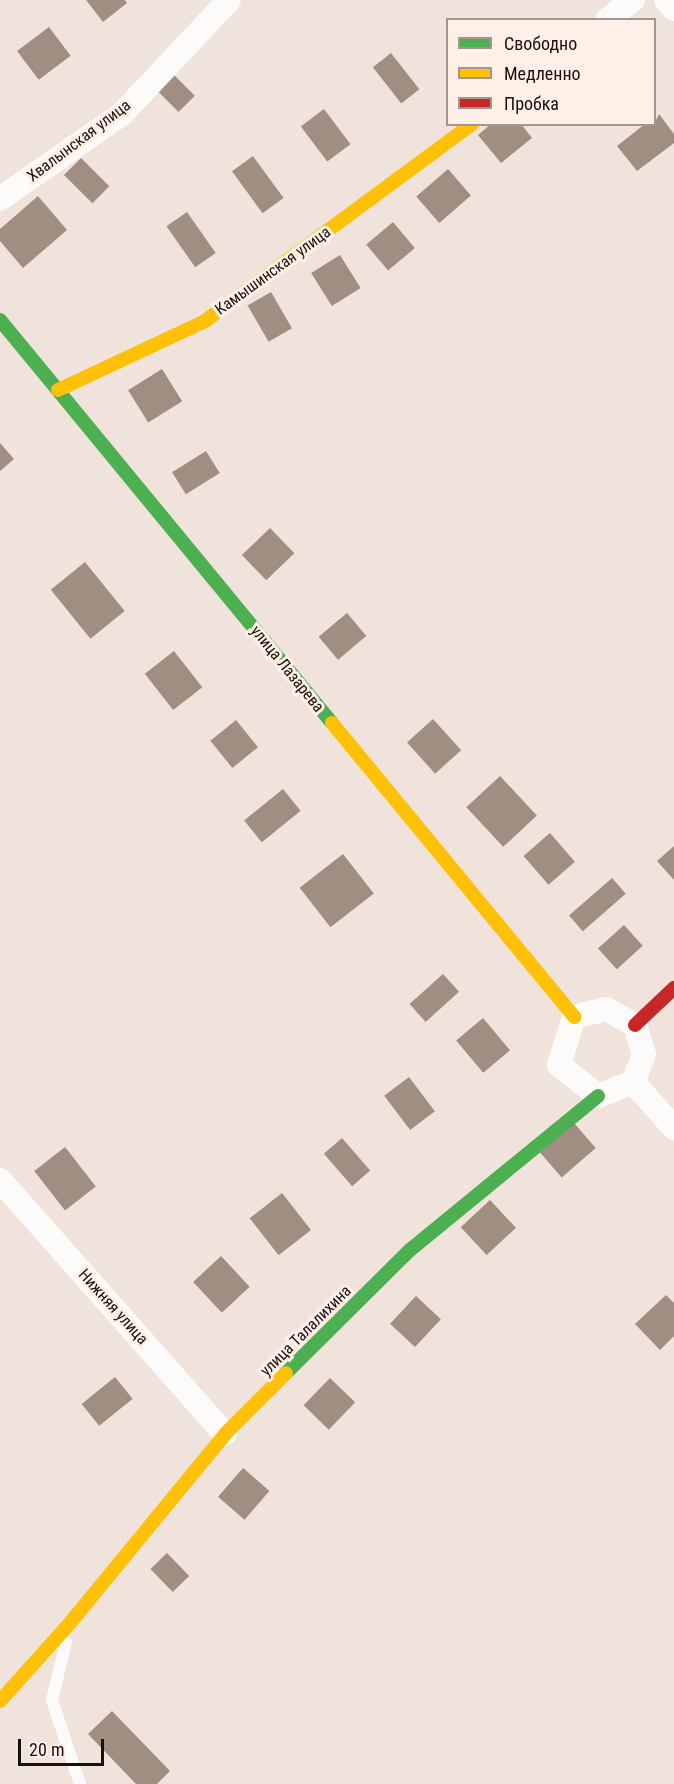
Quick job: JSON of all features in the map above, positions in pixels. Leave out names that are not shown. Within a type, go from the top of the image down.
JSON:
[{"type":"street","name":"Хвалынская улица","points":[[0,199],[122,114],[229,0]]},
{"type":"street","points":[[610,18],[633,0]]},
{"type":"street","points":[[666,0],[674,9]]},
{"type":"street","name":"Камышинская улица","points":[[58,390],[205,321],[469,126]]},
{"type":"street","name":"улица Лазарева","points":[[0,320],[574,1017]]},
{"type":"street","points":[[635,1025],[674,988]]},
{"type":"street","points":[[606,1009],[635,1025],[644,1054],[633,1082],[598,1096],[559,1065],[574,1017],[606,1009]]},
{"type":"street","points":[[633,1082],[674,1128]]},
{"type":"street","name":"улица Талалихина","points":[[0,1701],[70,1623],[225,1434],[410,1250],[598,1096]]},
{"type":"street","name":"Нижняя улица","points":[[0,1180],[225,1434]]},
{"type":"lane","points":[[70,1623],[52,1700],[80,1784]]},
{"type":"building","points":[[86,0],[125,0],[127,3],[103,22]]},
{"type":"building","points":[[49,27],[71,56],[39,80],[17,51]]},
{"type":"building","points":[[391,53],[419,89],[401,103],[373,67]]},
{"type":"building","points":[[170,71],[195,96],[178,112],[154,87]]},
{"type":"building","points":[[324,109],[350,144],[327,162],[301,126]]},
{"type":"building","points":[[659,114],[674,134],[674,143],[637,171],[617,146],[642,126],[656,126]]},
{"type":"building","points":[[489,126],[523,126],[532,138],[501,163],[478,135]]},
{"type":"building","points":[[253,156],[284,198],[263,213],[232,171]]},
{"type":"building","points":[[81,158],[109,186],[92,203],[64,175]]},
{"type":"building","points":[[448,169],[471,195],[439,223],[416,197]]},
{"type":"building","points":[[38,196],[67,230],[23,268],[0,241],[0,229]]},
{"type":"building","points":[[187,212],[216,253],[195,267],[167,226]]},
{"type":"building","points":[[393,222],[415,248],[388,271],[366,244]]},
{"type":"building","points":[[340,255],[361,288],[332,306],[311,273]]},
{"type":"building","points":[[271,292],[292,328],[269,342],[248,306]]},
{"type":"building","points":[[162,369],[182,401],[148,422],[128,390]]},
{"type":"building","points":[[0,443],[14,459],[0,471]]},
{"type":"building","points":[[206,451],[220,473],[186,494],[172,472]]},
{"type":"building","points":[[270,528],[294,553],[266,580],[242,555]]},
{"type":"building","points":[[85,562],[125,611],[90,639],[51,590]]},
{"type":"building","points":[[347,613],[366,636],[338,660],[319,637]]},
{"type":"building","points":[[174,651],[202,687],[173,710],[145,674]]},
{"type":"building","points":[[433,719],[461,750],[435,774],[407,742]]},
{"type":"building","points":[[236,720],[258,747],[232,768],[210,741]]},
{"type":"building","points":[[500,776],[537,815],[503,847],[466,807]]},
{"type":"building","points":[[283,789],[301,811],[262,842],[244,820]]},
{"type":"building","points":[[550,833],[575,862],[549,885],[524,856]]},
{"type":"building","points":[[674,846],[674,880],[657,861]]},
{"type":"building","points":[[343,854],[374,893],[330,927],[300,888]]},
{"type":"building","points":[[612,878],[626,894],[583,931],[569,915]]},
{"type":"building","points":[[624,925],[643,946],[617,969],[598,948]]},
{"type":"building","points":[[443,974],[459,992],[426,1022],[410,1004]]},
{"type":"building","points":[[483,1018],[510,1050],[483,1073],[456,1040]]},
{"type":"building","points":[[409,1077],[435,1111],[410,1130],[384,1096]]},
{"type":"building","points":[[574,1123],[596,1148],[562,1177],[540,1153]]},
{"type":"building","points":[[342,1138],[370,1170],[352,1186],[324,1154]]},
{"type":"building","points":[[65,1147],[96,1186],[65,1210],[34,1171]]},
{"type":"building","points":[[282,1193],[311,1230],[279,1255],[250,1218]]},
{"type":"building","points":[[490,1200],[516,1228],[487,1255],[461,1227]]},
{"type":"building","points":[[221,1256],[250,1287],[222,1313],[193,1282]]},
{"type":"building","points":[[666,1295],[674,1303],[674,1336],[660,1350],[635,1324]]},
{"type":"building","points":[[416,1296],[441,1319],[415,1347],[390,1324]]},
{"type":"building","points":[[115,1377],[133,1399],[99,1426],[82,1404]]},
{"type":"building","points":[[330,1378],[355,1402],[329,1430],[304,1405]]},
{"type":"building","points":[[243,1468],[269,1491],[244,1520],[218,1497]]},
{"type":"building","points":[[167,1553],[189,1576],[173,1592],[150,1569]]},
{"type":"building","points":[[112,1711],[170,1771],[157,1784],[136,1784],[88,1734]]},
{"type":"traffic: fast","points":[[0,320],[332,723]]},
{"type":"traffic: fast","points":[[286,1373],[410,1250],[598,1096]]},
{"type":"traffic: slow","points":[[58,390],[205,321],[469,126]]},
{"type":"traffic: slow","points":[[332,723],[574,1017]]},
{"type":"traffic: slow","points":[[0,1701],[70,1623],[225,1434],[286,1373]]},
{"type":"traffic: jam","points":[[635,1025],[674,988]]}]
